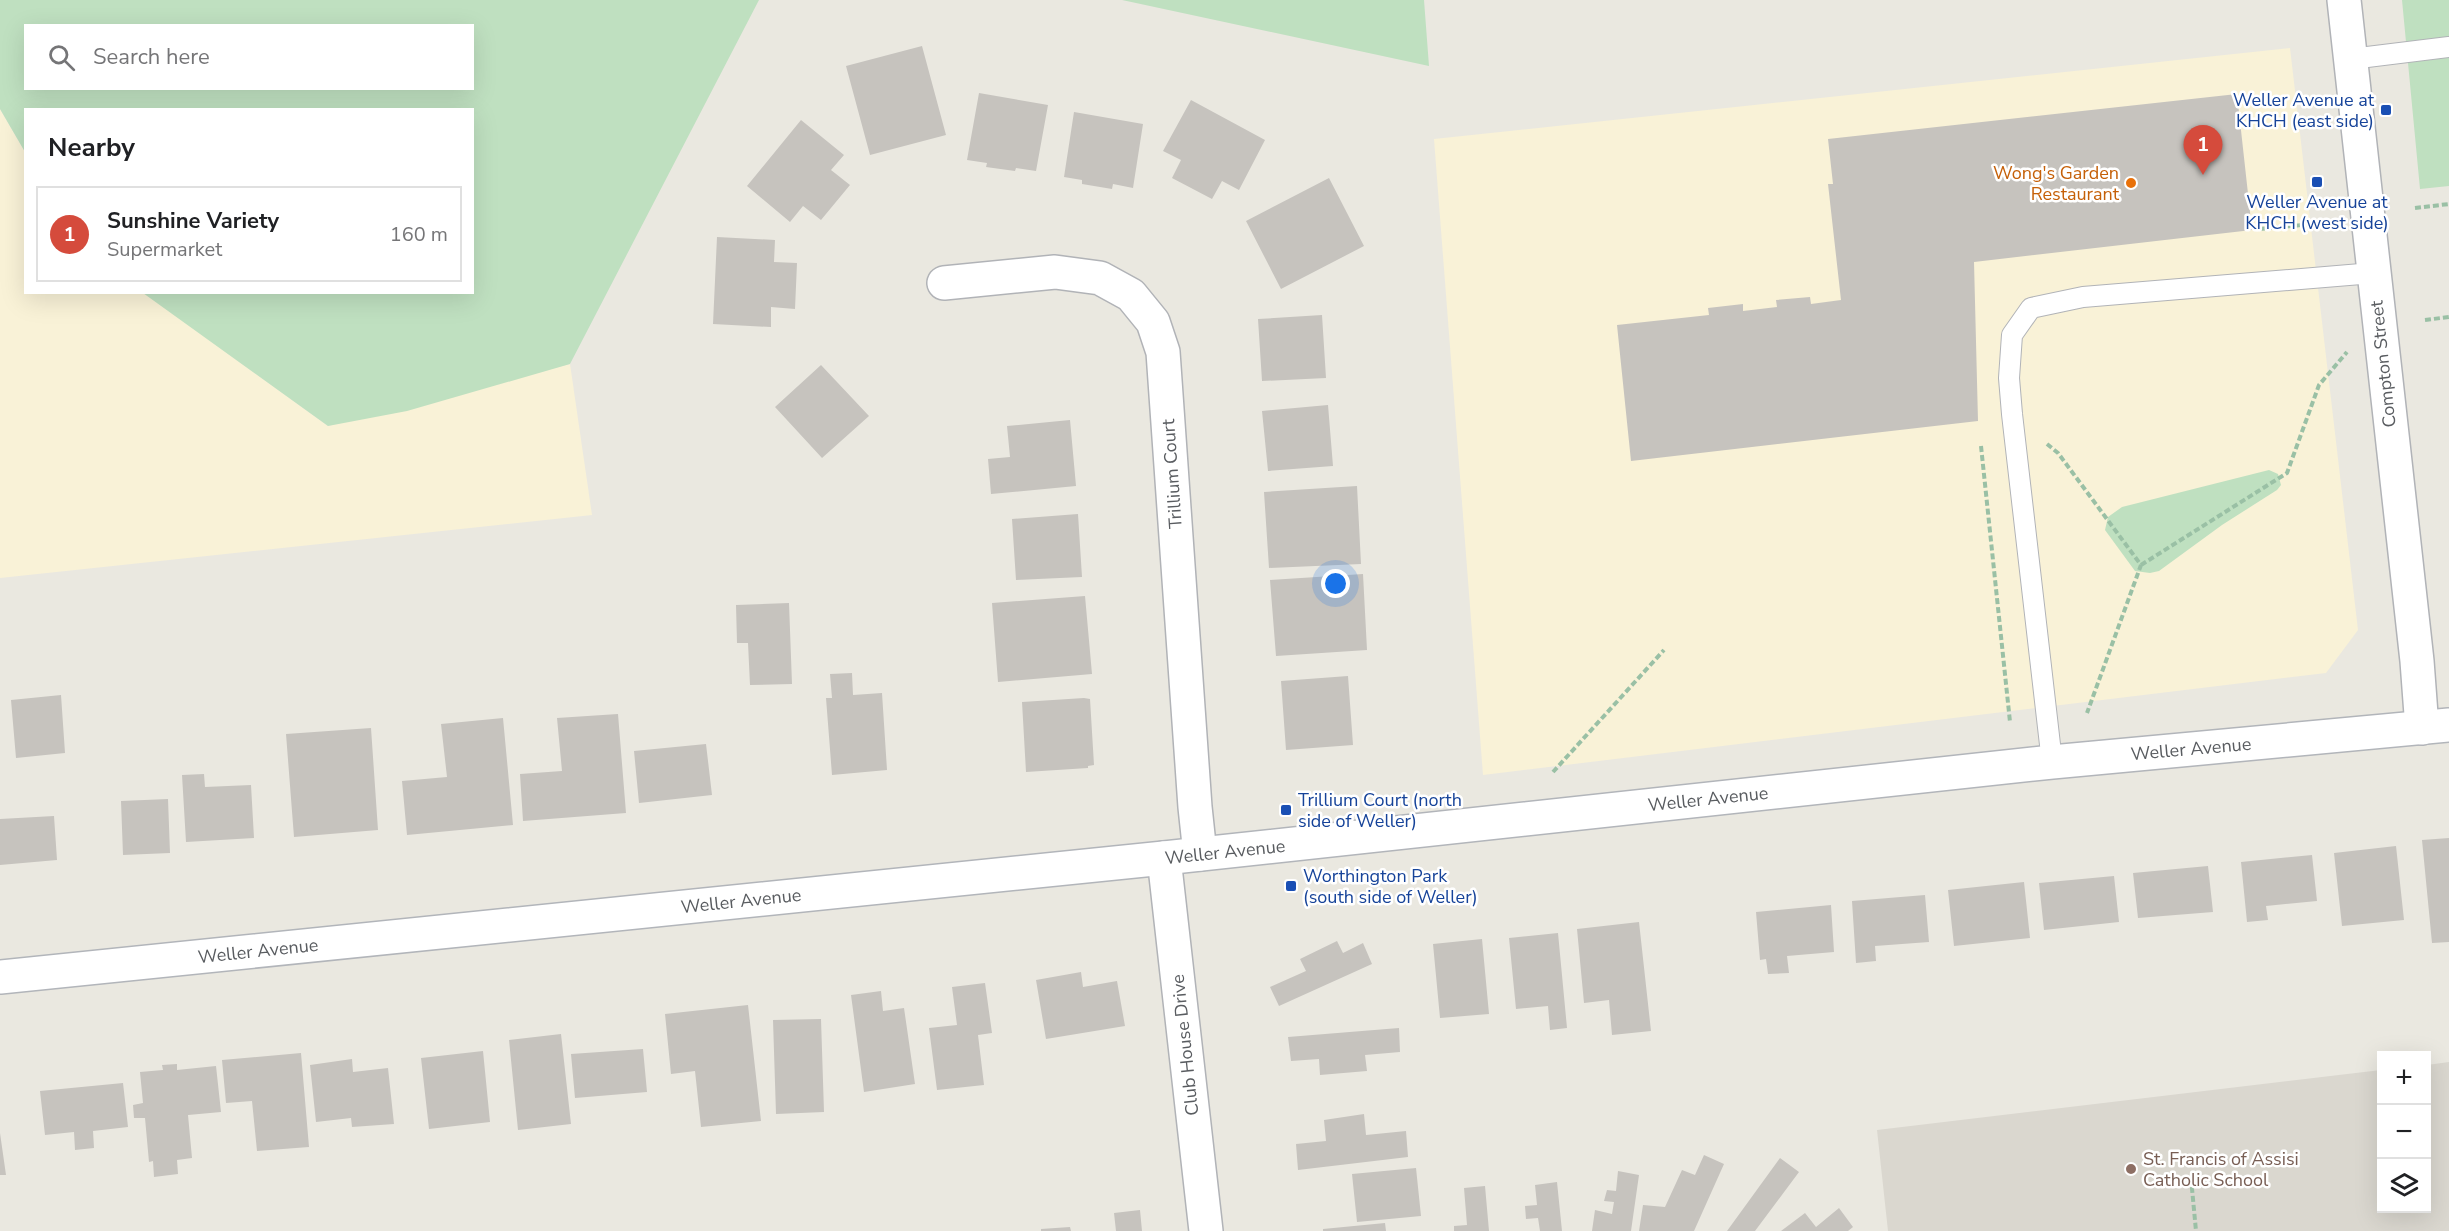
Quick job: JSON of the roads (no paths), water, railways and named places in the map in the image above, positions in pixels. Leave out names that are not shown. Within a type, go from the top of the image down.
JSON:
[{"type":"street","name":"Compton Street","points":[[2344,0],[2417,661],[2436,727]]},
{"type":"street","name":"Trillium Court","points":[[944,283],[1055,272],[1101,278],[1131,295],[1153,322],[1163,352],[1200,854]]},
{"type":"street","name":"Weller Avenue","points":[[0,977],[1164,858],[2052,762],[2436,727]]},
{"type":"street","name":"Club House Drive","points":[[1164,858],[1206,1231]]},
{"type":"lane","points":[[2350,59],[2449,47]]},
{"type":"lane","points":[[2052,762],[2012,414],[2009,378],[2012,335],[2031,308],[2083,297],[2373,273]]},
{"type":"place","name":"Weller Avenue at KHCH (east side)","points":[[2386,110]]},
{"type":"place","name":"Sunshine Variety","points":[[2203,175]]},
{"type":"place","name":"Weller Avenue at KHCH (west side)","points":[[2317,182]]},
{"type":"place","name":"Wong's Garden Restaurant","points":[[2131,183]]},
{"type":"place","name":"Trillium Court (north side of Weller)","points":[[1286,810]]},
{"type":"place","name":"Worthington Park (south side of Weller)","points":[[1291,886]]},
{"type":"place","name":"St. Francis of Assisi Catholic School","points":[[2131,1169]]}]
